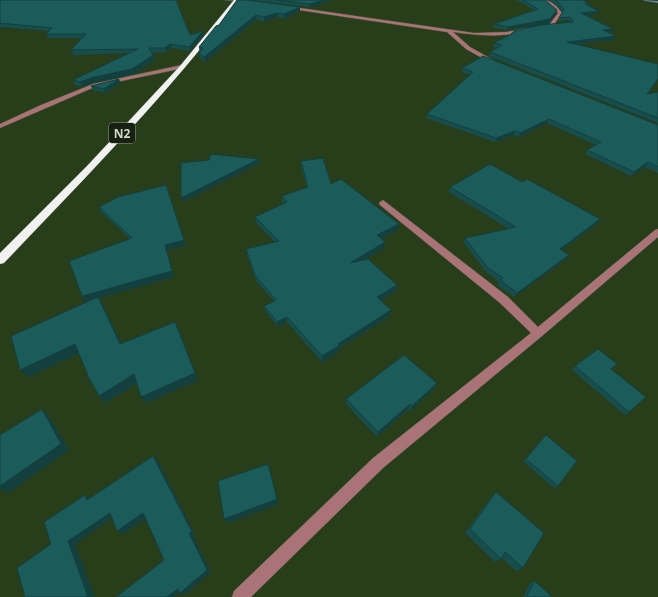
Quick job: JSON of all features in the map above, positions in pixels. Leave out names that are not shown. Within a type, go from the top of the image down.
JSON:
[{"type":"highway","name":"N2","points":[[0,260],[90,168],[182,67],[237,1]]},
{"type":"street","points":[[227,0],[252,3]]},
{"type":"street","points":[[544,0],[560,12],[548,25],[557,24]]},
{"type":"street","points":[[283,6],[474,34],[507,33],[533,28]]},
{"type":"street","points":[[449,31],[468,48],[499,64]]},
{"type":"street","points":[[0,126],[43,106],[95,86],[182,67]]},
{"type":"street","points":[[383,203],[504,300],[538,333]]},
{"type":"street","points":[[240,597],[378,463],[538,333],[658,232]]},
{"type":"building","points":[[0,0],[176,0],[190,35],[203,31],[189,47],[170,44],[165,48],[149,48],[153,55],[132,69],[91,78],[80,82],[73,80],[138,49],[71,50],[86,34],[46,34],[52,28],[0,23]]},
{"type":"building","points":[[237,0],[300,7],[284,14],[277,13],[264,17],[256,15],[204,57],[199,53],[203,48],[199,47],[216,26],[219,25]]},
{"type":"building","points":[[276,0],[323,0],[310,4]]},
{"type":"building","points":[[523,0],[545,0],[557,10],[550,19],[508,27],[494,24],[538,9]]},
{"type":"building","points":[[556,0],[582,0],[590,4],[585,4],[599,11],[581,13],[613,29],[603,30],[616,36],[567,42],[658,64],[658,79],[647,94],[658,92],[658,118],[490,52],[502,45],[494,43],[512,34],[514,31],[541,25],[574,21],[570,17],[559,18],[564,9]]},
{"type":"building","points":[[483,56],[658,125],[658,167],[648,162],[634,172],[587,150],[601,142],[549,119],[520,133],[515,131],[496,138],[427,114],[473,72],[462,68]]},
{"type":"building","points":[[119,79],[104,89],[91,86]]},
{"type":"building","points":[[211,154],[259,159],[181,198],[181,163],[209,160]]},
{"type":"building","points":[[323,158],[331,184],[341,179],[399,224],[377,235],[385,242],[350,263],[368,259],[397,285],[377,297],[391,310],[322,356],[287,317],[277,322],[264,306],[276,300],[255,275],[246,249],[279,241],[255,217],[287,202],[282,196],[308,187],[301,161]]},
{"type":"building","points":[[490,164],[522,182],[527,179],[600,219],[560,249],[569,255],[517,293],[500,280],[503,278],[488,268],[465,238],[516,227],[450,187]]},
{"type":"building","points":[[166,185],[184,240],[165,245],[172,271],[82,296],[69,261],[132,238],[99,207],[118,197]]},
{"type":"building","points":[[98,297],[120,344],[175,322],[195,373],[141,397],[134,374],[99,396],[89,378],[75,344],[20,370],[11,336]]},
{"type":"building","points":[[598,349],[617,364],[611,369],[646,397],[629,412],[575,366]]},
{"type":"building","points":[[404,355],[437,383],[412,406],[410,404],[378,432],[346,399]]},
{"type":"building","points":[[42,409],[61,444],[0,486],[0,435]]},
{"type":"building","points":[[546,435],[577,461],[558,486],[526,459]]},
{"type":"building","points":[[153,456],[192,532],[189,533],[207,570],[180,593],[178,589],[167,597],[116,597],[164,560],[143,513],[117,531],[110,513],[68,541],[88,597],[25,597],[17,568],[51,544],[44,522],[85,495],[87,500]]},
{"type":"building","points":[[268,464],[277,499],[224,519],[218,481]]},
{"type":"building","points":[[496,492],[544,533],[523,568],[505,552],[501,559],[470,529]]},
{"type":"building","points":[[535,581],[552,597],[526,597]]},
{"type":"waterway","points":[[645,0],[658,2]]}]
